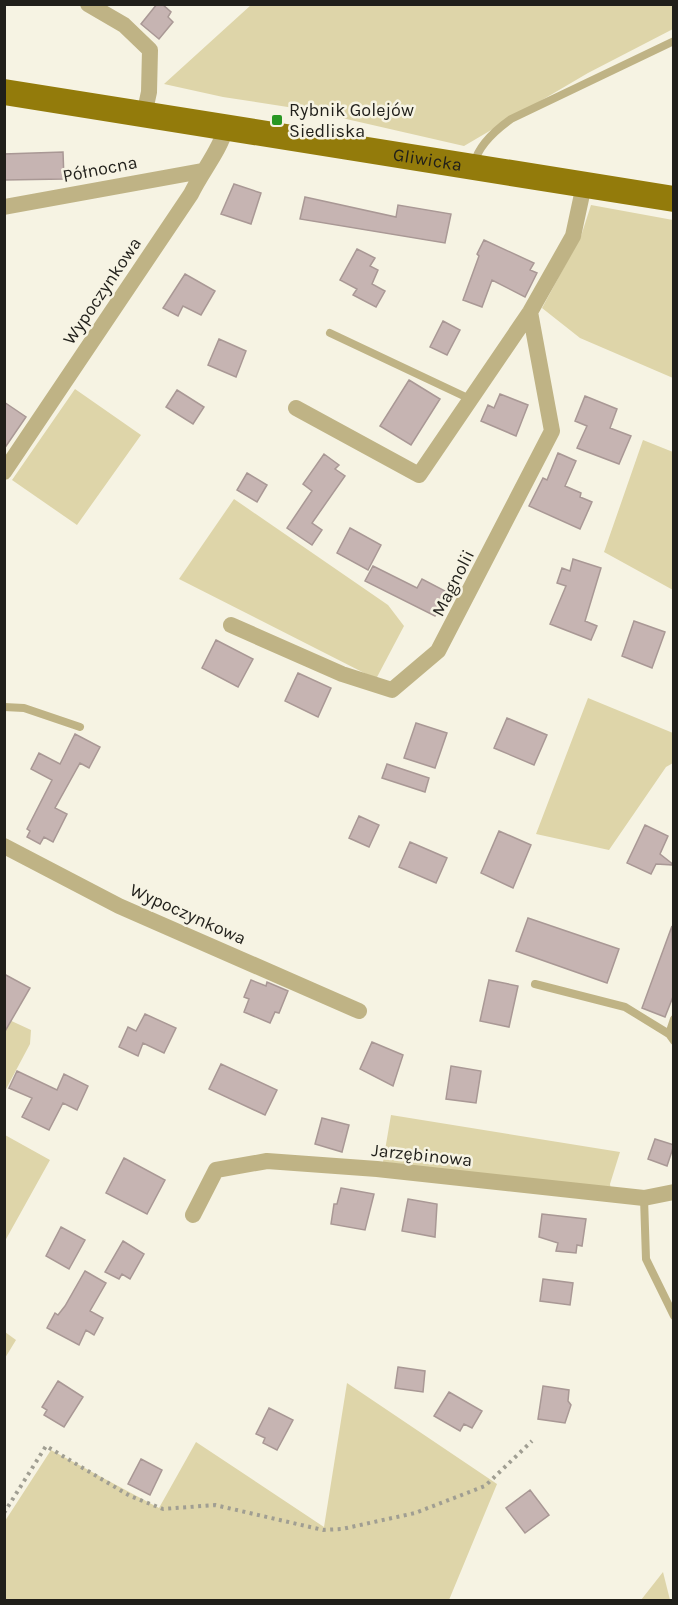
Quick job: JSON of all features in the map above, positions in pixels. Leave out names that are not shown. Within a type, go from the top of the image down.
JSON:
[{"type":"main road","name":"Gliwicka","points":[[4,92],[674,199]]},
{"type":"street","points":[[88,4],[124,25],[150,50],[149,92],[144,115]]},
{"type":"street","name":"Wypoczynkowa","points":[[4,472],[191,194],[202,171],[218,149],[226,128]]},
{"type":"street","name":"Północna","points":[[4,207],[202,171]]},
{"type":"street","points":[[296,408],[419,475],[530,312],[573,236],[584,184]]},
{"type":"street","name":"Magnolii","points":[[231,625],[342,674],[392,690],[438,651],[552,430],[530,312]]},
{"type":"street","name":"Wypoczynkowa","points":[[4,846],[119,906],[359,1011]]},
{"type":"street","name":"Jarzębinowa","points":[[193,1215],[216,1170],[267,1161],[377,1169],[644,1198],[674,1192]]},
{"type":"lane","points":[[473,167],[475,157],[492,135],[511,119],[674,41]]},
{"type":"lane","points":[[330,333],[470,399]]},
{"type":"lane","points":[[4,707],[24,708],[80,727]]},
{"type":"lane","points":[[536,984],[626,1007],[671,1038],[674,1019]]},
{"type":"lane","points":[[644,1198],[646,1259],[674,1316]]},
{"type":"path","points":[[4,1513],[46,1446],[130,1496],[164,1509],[215,1505],[323,1530],[342,1529],[415,1513],[485,1486],[532,1441]]},
{"type":"shaded area","points":[[251,5],[673,5],[673,29],[588,73],[464,146],[307,110],[223,97],[164,84]]},
{"type":"shaded area","points":[[591,205],[673,220],[673,378],[580,338],[542,308],[581,236]]},
{"type":"shaded area","points":[[75,389],[141,435],[77,525],[12,480]]},
{"type":"shaded area","points":[[643,440],[673,452],[673,590],[604,552]]},
{"type":"shaded area","points":[[234,499],[388,605],[404,626],[376,679],[179,579]]},
{"type":"shaded area","points":[[588,698],[673,733],[673,763],[666,767],[609,850],[536,834]]},
{"type":"shaded area","points":[[5,1018],[31,1030],[30,1044],[5,1091]]},
{"type":"shaded area","points":[[391,1115],[620,1152],[610,1184],[611,1190],[383,1162]]},
{"type":"shaded area","points":[[5,1135],[50,1160],[5,1241]]},
{"type":"shaded area","points":[[5,1332],[16,1340],[5,1358]]},
{"type":"shaded area","points":[[347,1383],[497,1484],[449,1600],[5,1600],[5,1521],[51,1450],[159,1508],[196,1442],[324,1527]]},
{"type":"shaded area","points":[[663,1572],[670,1600],[641,1600]]},
{"type":"building","points":[[157,4],[162,4],[171,12],[168,17],[173,22],[159,39],[141,24]]},
{"type":"building","points":[[63,152],[64,179],[4,180],[4,154]]},
{"type":"building","points":[[234,184],[261,193],[251,224],[221,214]]},
{"type":"building","points":[[305,197],[396,217],[398,205],[451,214],[445,243],[300,219]]},
{"type":"building","points":[[484,240],[534,263],[530,270],[537,273],[525,297],[492,280],[482,307],[463,300],[479,256],[477,254]]},
{"type":"building","points":[[357,249],[375,258],[370,266],[378,270],[372,284],[385,291],[376,307],[353,295],[357,289],[340,280]]},
{"type":"building","points":[[185,274],[215,291],[201,315],[183,306],[178,316],[163,308]]},
{"type":"building","points":[[443,321],[460,330],[447,355],[430,347]]},
{"type":"building","points":[[219,339],[246,351],[236,377],[208,365]]},
{"type":"building","points":[[409,380],[440,399],[411,445],[380,426]]},
{"type":"building","points":[[177,390],[204,407],[193,424],[166,407]]},
{"type":"building","points":[[500,394],[528,405],[516,436],[481,421],[488,405],[494,408]]},
{"type":"building","points":[[585,396],[617,409],[610,428],[631,436],[619,464],[577,448],[587,426],[575,421]]},
{"type":"building","points":[[4,402],[26,417],[4,449]]},
{"type":"building","points":[[558,453],[576,461],[565,486],[581,493],[580,497],[592,502],[580,529],[529,506],[543,478],[547,480]]},
{"type":"building","points":[[324,454],[339,465],[335,469],[345,476],[312,523],[322,530],[312,545],[287,528],[312,491],[303,484]]},
{"type":"building","points":[[247,473],[267,485],[257,502],[237,490]]},
{"type":"building","points":[[350,528],[381,545],[368,570],[337,553]]},
{"type":"building","points":[[573,559],[601,568],[585,621],[597,626],[591,640],[550,624],[566,586],[557,583],[562,568],[570,571]]},
{"type":"building","points":[[373,566],[417,588],[422,579],[447,592],[435,616],[365,581]]},
{"type":"building","points":[[634,621],[665,632],[652,668],[622,656]]},
{"type":"building","points":[[216,640],[253,659],[238,687],[202,668]]},
{"type":"building","points":[[298,673],[331,688],[318,717],[285,701]]},
{"type":"building","points":[[507,718],[547,735],[534,765],[494,748]]},
{"type":"building","points":[[416,723],[447,733],[435,768],[404,758]]},
{"type":"building","points":[[75,734],[100,747],[89,768],[80,763],[55,808],[67,814],[53,842],[44,837],[40,844],[27,837],[30,831],[27,829],[52,780],[31,769],[39,753],[60,764]]},
{"type":"building","points":[[387,764],[429,778],[425,792],[382,778]]},
{"type":"building","points":[[359,816],[379,825],[369,847],[349,838]]},
{"type":"building","points":[[645,825],[668,836],[660,854],[674,865],[656,864],[651,874],[627,863]]},
{"type":"building","points":[[499,831],[531,845],[513,888],[481,873]]},
{"type":"building","points":[[410,842],[447,858],[436,883],[399,867]]},
{"type":"building","points":[[528,918],[619,949],[607,983],[516,951]]},
{"type":"building","points":[[672,926],[674,994],[665,1017],[642,1008]]},
{"type":"building","points":[[4,974],[30,988],[4,1033]]},
{"type":"building","points":[[251,980],[266,986],[267,982],[288,991],[279,1013],[275,1012],[270,1023],[244,1012],[249,999],[244,997]]},
{"type":"building","points":[[489,980],[518,986],[509,1027],[480,1021]]},
{"type":"building","points":[[145,1014],[176,1028],[164,1053],[143,1043],[138,1056],[119,1047],[128,1027],[136,1031]]},
{"type":"building","points":[[372,1042],[403,1055],[393,1086],[360,1069]]},
{"type":"building","points":[[221,1064],[277,1090],[265,1115],[209,1089]]},
{"type":"building","points":[[451,1066],[481,1071],[476,1103],[446,1099]]},
{"type":"building","points":[[17,1071],[57,1090],[64,1074],[88,1086],[77,1110],[63,1103],[49,1130],[22,1117],[32,1098],[9,1088]]},
{"type":"building","points":[[322,1118],[349,1125],[342,1152],[315,1144]]},
{"type":"building","points":[[655,1139],[674,1145],[667,1166],[648,1159]]},
{"type":"building","points":[[124,1158],[165,1180],[147,1214],[106,1193]]},
{"type":"building","points":[[341,1188],[374,1194],[365,1230],[331,1224],[334,1204],[337,1204]]},
{"type":"building","points":[[408,1199],[437,1204],[435,1237],[402,1231]]},
{"type":"building","points":[[542,1214],[586,1219],[582,1246],[577,1245],[576,1253],[556,1251],[558,1243],[539,1237]]},
{"type":"building","points":[[61,1227],[85,1240],[69,1269],[46,1256]]},
{"type":"building","points":[[123,1241],[144,1254],[130,1279],[122,1274],[119,1279],[105,1272]]},
{"type":"building","points":[[85,1271],[106,1283],[90,1311],[103,1318],[94,1335],[86,1330],[79,1345],[47,1328],[55,1313],[58,1315],[65,1306]]},
{"type":"building","points":[[543,1279],[573,1283],[570,1305],[540,1301]]},
{"type":"building","points":[[398,1367],[425,1371],[423,1392],[395,1388]]},
{"type":"building","points":[[58,1381],[83,1397],[64,1427],[44,1415],[47,1410],[42,1407]]},
{"type":"building","points":[[543,1386],[569,1390],[568,1401],[571,1405],[565,1423],[538,1419]]},
{"type":"building","points":[[449,1392],[482,1411],[472,1428],[464,1424],[460,1431],[434,1416]]},
{"type":"building","points":[[269,1408],[293,1420],[277,1450],[263,1443],[265,1438],[256,1434]]},
{"type":"building","points":[[141,1459],[162,1470],[150,1495],[128,1484]]},
{"type":"building","points":[[530,1490],[549,1515],[525,1533],[506,1508]]},
{"type":"place","name":"Rybnik Golejów Siedliska","points":[[277,120]]}]
